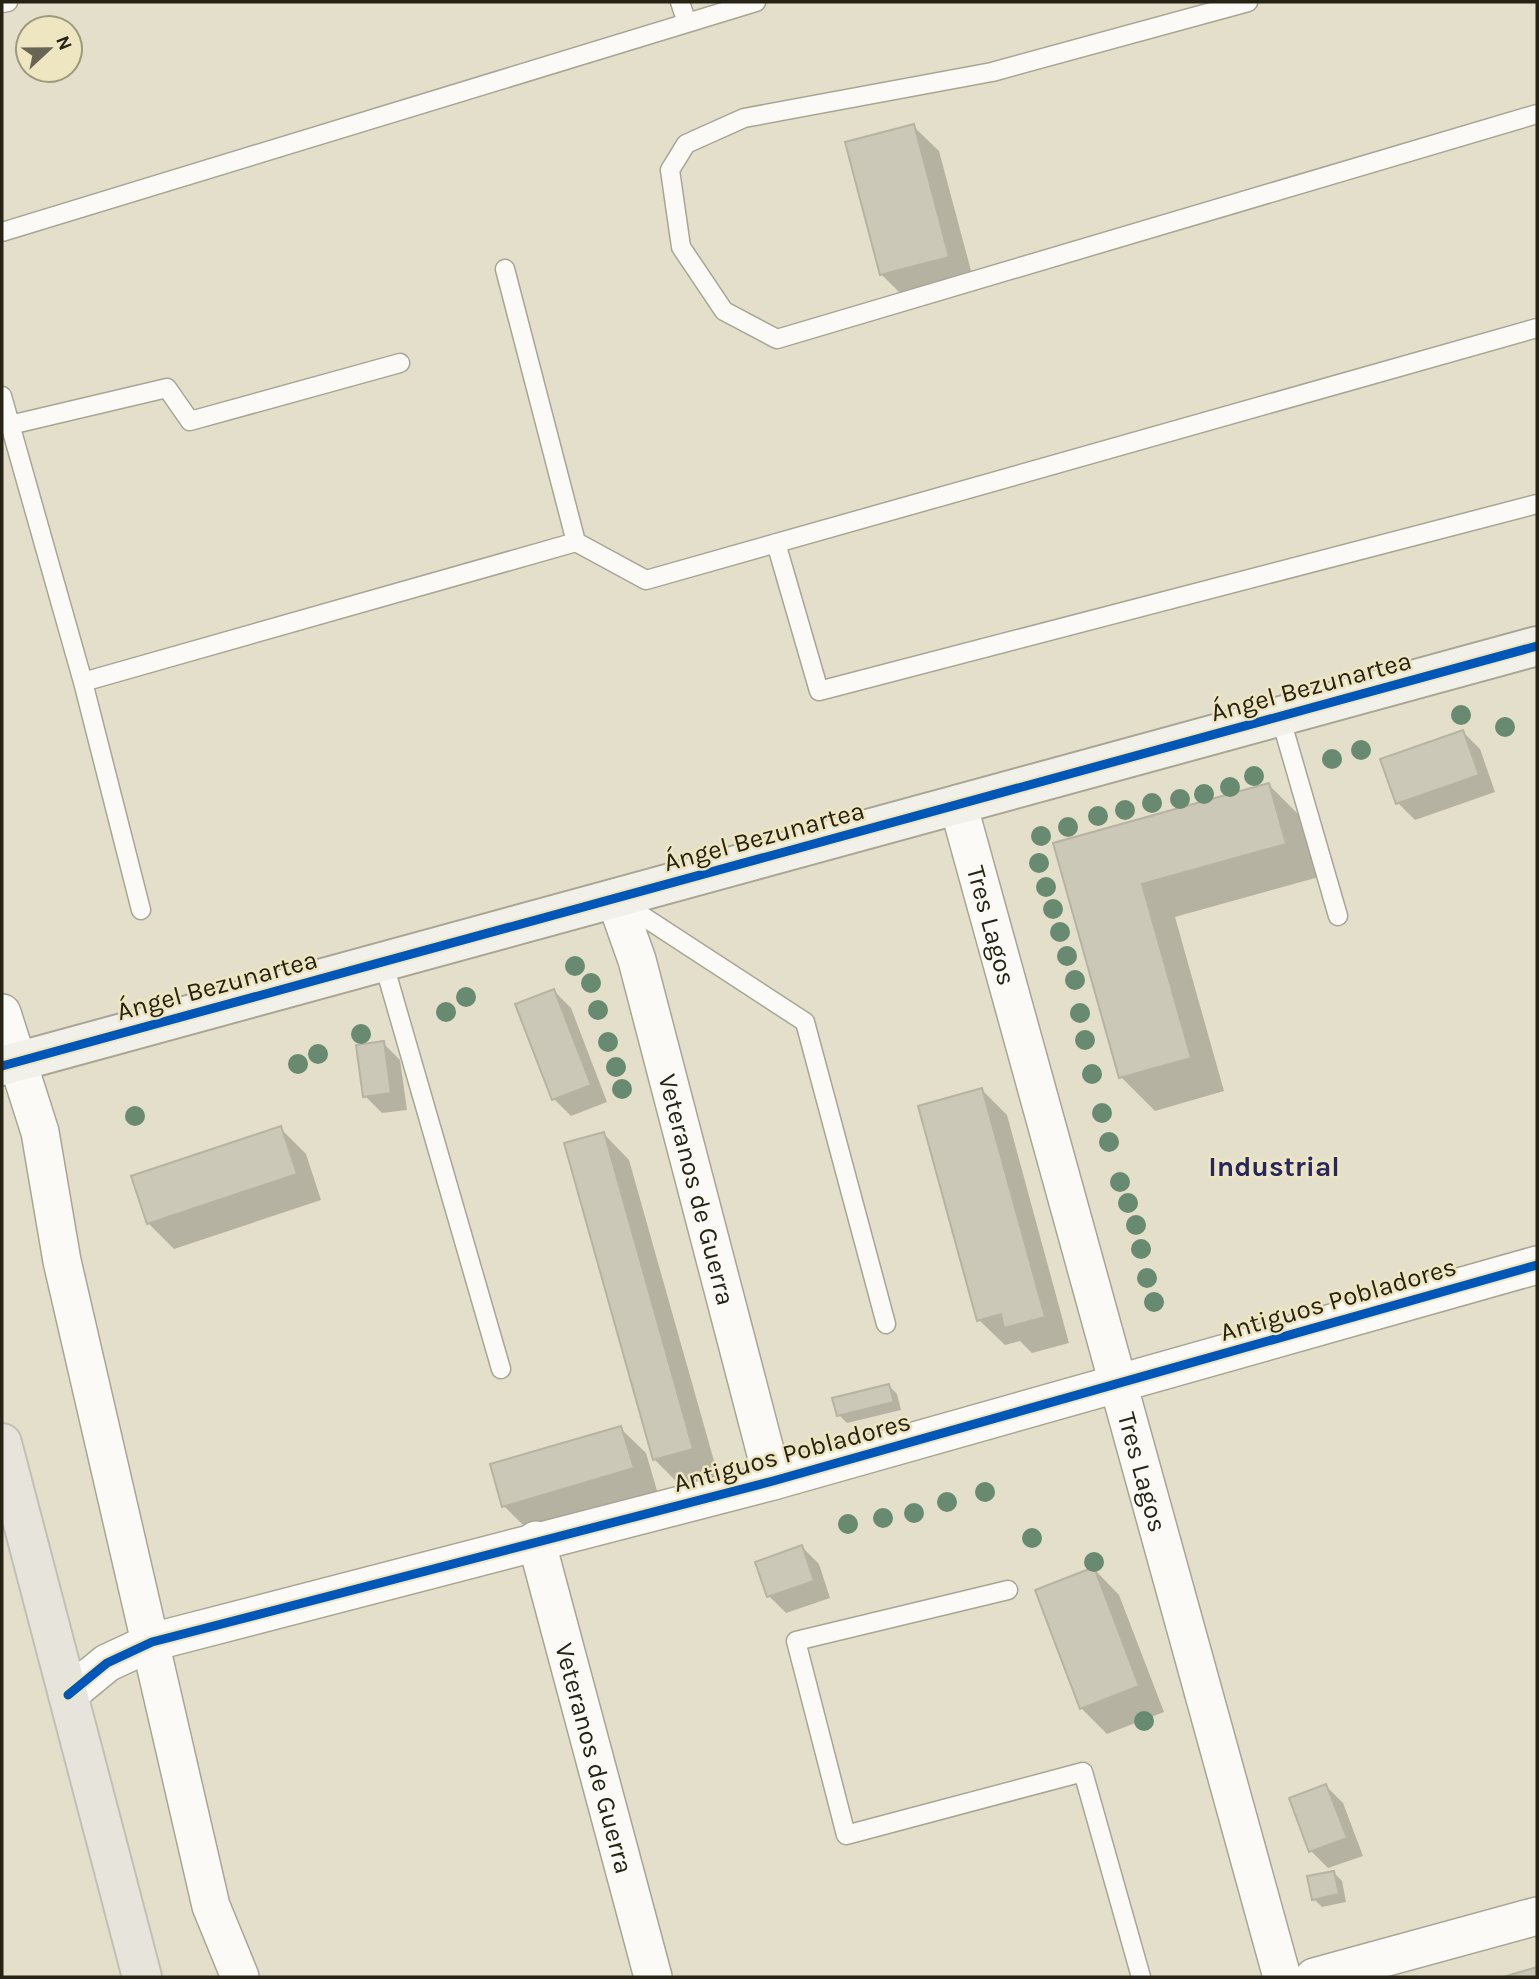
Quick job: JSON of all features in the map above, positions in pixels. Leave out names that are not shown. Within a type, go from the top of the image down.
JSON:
[{"type":"main road","points":[[2,1443],[142,1977]]},
{"type":"street","name":"Ángel Bezunartea","points":[[10,1063],[1537,646]]},
{"type":"street","name":"Tres Lagos","points":[[958,804],[1282,1977]]},
{"type":"street","name":"Veteranos de Guerra","points":[[615,898],[637,960],[773,1481]]},
{"type":"street","points":[[2,1013],[10,1063],[40,1132],[62,1261],[211,1906],[240,1977]]},
{"type":"street","name":"Antiguos Pobladores","points":[[68,1695],[107,1663],[152,1642],[536,1540],[773,1481],[1537,1265]]},
{"type":"street","name":"Veteranos de Guerra","points":[[536,1540],[653,1977]]},
{"type":"street","points":[[1314,1977],[1537,1916]]},
{"type":"lane","points":[[2,3],[8,2]]},
{"type":"lane","points":[[680,2],[687,23]]},
{"type":"lane","points":[[2,232],[756,2]]},
{"type":"lane","points":[[1248,2],[992,72],[744,118],[686,144],[670,170],[681,247],[724,311],[777,339],[1537,114]]},
{"type":"lane","points":[[505,269],[576,542]]},
{"type":"lane","points":[[83,682],[576,542],[646,580],[1537,328]]},
{"type":"lane","points":[[10,425],[167,388],[190,421],[400,363]]},
{"type":"lane","points":[[2,396],[83,682],[141,910]]},
{"type":"lane","points":[[776,543],[819,691],[1537,504]]},
{"type":"lane","points":[[1280,716],[1338,916]]},
{"type":"lane","points":[[615,898],[805,1022],[886,1324]]},
{"type":"lane","points":[[383,961],[501,1369]]},
{"type":"lane","points":[[1008,1590],[796,1641],[846,1835],[1083,1772],[1141,1977]]},
{"type":"building","points":[[914,124],[949,257],[880,275],[845,142]]},
{"type":"building","points":[[1463,730],[1479,775],[1396,804],[1380,759]]},
{"type":"building","points":[[1269,783],[1286,844],[1142,884],[1191,1058],[1119,1078],[1053,843]]},
{"type":"building","points":[[554,989],[591,1085],[552,1100],[515,1004]]},
{"type":"building","points":[[384,1041],[391,1093],[363,1097],[356,1045]]},
{"type":"building","points":[[982,1088],[1045,1317],[1004,1328],[1001,1314],[977,1321],[918,1106]]},
{"type":"building","points":[[281,1126],[297,1174],[147,1224],[131,1176]]},
{"type":"building","points":[[604,1132],[693,1449],[653,1460],[564,1143]]},
{"type":"building","points":[[889,1384],[894,1402],[837,1416],[832,1398]]},
{"type":"building","points":[[621,1426],[634,1468],[502,1507],[490,1464]]},
{"type":"building","points":[[802,1545],[814,1581],[767,1597],[755,1562]]},
{"type":"building","points":[[1094,1567],[1139,1686],[1080,1709],[1035,1590]]},
{"type":"building","points":[[1326,1784],[1347,1838],[1309,1852],[1289,1798]]},
{"type":"building","points":[[1334,1871],[1339,1894],[1312,1900],[1307,1876]]},
{"type":"building","points":[[1537,1967],[1537,1977],[1503,1977]]},
{"type":"cycle path","points":[[2,1066],[1537,646]]},
{"type":"cycle path","points":[[68,1695],[107,1663],[152,1642],[773,1481],[1537,1265]]},
{"type":"district","name":"Industrial","points":[[1274,1166]]}]
